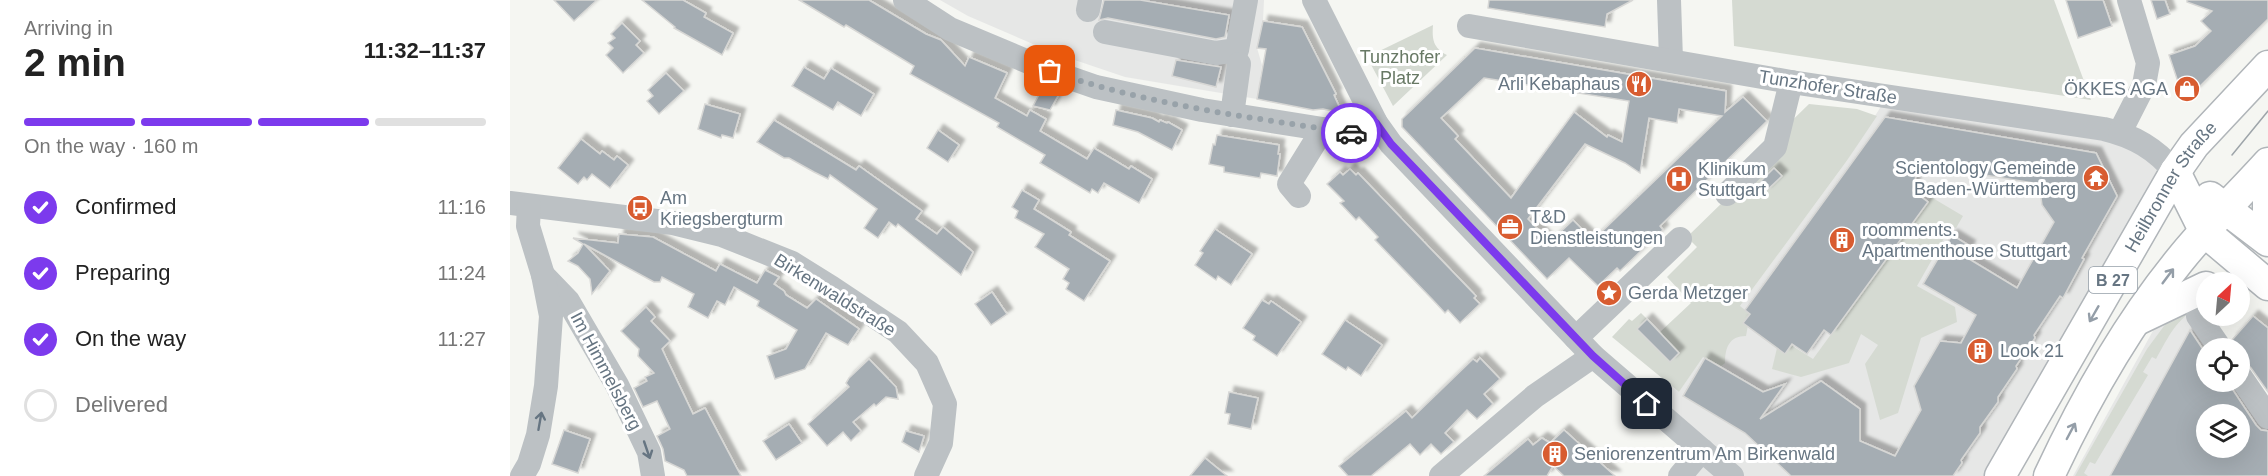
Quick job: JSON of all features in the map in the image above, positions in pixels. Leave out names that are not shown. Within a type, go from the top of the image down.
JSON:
[{"type":"main road","name":"Heilbronner Straße","points":[[2000,476],[2175,172],[2194,145],[2268,66]]},
{"type":"main road","name":"B 27","points":[[2049,476],[2071,429],[2134,321],[2181,259],[2198,221],[2226,209],[2268,164]]},
{"type":"main road","points":[[2175,172],[2268,241]]},
{"type":"main road","points":[[2175,172],[2198,221],[2268,285]]},
{"type":"main road","points":[[2268,177],[2268,211]]},
{"type":"main road","points":[[2147,220],[2198,221]]},
{"type":"main road","points":[[2250,284],[2268,285]]},
{"type":"main road","points":[[2134,321],[2196,292]]},
{"type":"street","points":[[904,0],[950,29],[1087,84],[1232,115],[1354,134],[1376,123]]},
{"type":"street","points":[[1105,32],[1216,53],[1237,50],[1246,0]]},
{"type":"street","points":[[1314,0],[1376,123],[1391,144],[1593,356],[1732,476]]},
{"type":"street","points":[[1669,0],[1671,60]]},
{"type":"street","points":[[2120,132],[2144,85],[2148,63],[2128,0]]},
{"type":"street","name":"Tunzhofer Straße","points":[[1469,26],[1791,82],[2120,132],[2142,142],[2162,156],[2175,172]]},
{"type":"street","points":[[1232,115],[1239,64]]},
{"type":"street","points":[[1727,194],[1775,147],[1791,82]]},
{"type":"street","points":[[1287,190],[1323,129]]},
{"type":"street","points":[[520,205],[543,275],[551,316],[546,386],[538,435],[529,464],[522,476]]},
{"type":"street","name":"Birkenwaldstraße","points":[[520,205],[673,223],[722,235],[792,263],[898,332],[927,363],[945,404],[941,443],[926,476]]},
{"type":"street","points":[[1576,338],[1680,239]]},
{"type":"street","name":"Im Himmelsberg","points":[[543,275],[568,301],[617,385],[649,452],[653,476]]},
{"type":"street","points":[[1441,476],[1535,396],[1593,356]]},
{"type":"street","points":[[2250,391],[2268,417]]},
{"type":"street","points":[[1680,476],[1702,450]]},
{"type":"shaded area","points":[[940,0],[1264,0],[1263,21],[1257,48],[1262,65],[1257,99],[1125,77],[1054,53],[968,16]]},
{"type":"shaded area","points":[[1885,100],[2118,137],[2169,176],[1993,476],[1686,476],[1708,448],[1652,402],[1666,382],[1679,392],[1846,162]]},
{"type":"shaded area","points":[[2176,289],[2201,338],[2196,338],[2196,392],[2244,392],[2268,427],[2268,476],[2073,476]]},
{"type":"green space","points":[[1732,0],[2054,0],[2091,100],[1734,46]]},
{"type":"green space","name":"Tunzhofer Platz","points":[[1433,25],[1434,43],[1447,55],[1393,106],[1367,57]]},
{"type":"green space","points":[[1809,104],[1857,109],[1877,116],[1740,306],[1750,314],[1746,336],[1736,338],[1729,344],[1725,363],[1721,366],[1703,357],[1679,392],[1612,337],[1629,319],[1632,321],[1641,313],[1660,332],[1691,303],[1667,277],[1697,247],[1687,237],[1727,198],[1720,191]]},
{"type":"green space","points":[[1931,197],[1963,216],[1956,228],[1951,226],[1917,286],[1955,307],[1957,322],[1921,338],[1898,413],[1880,420],[1865,364],[1878,345],[1861,334],[1849,363],[1801,377],[1772,369],[1777,348],[1791,345],[1813,359]]},
{"type":"green space","points":[[2196,307],[2179,322],[2156,359],[2152,357],[2143,372],[2148,375],[2095,464],[2090,462],[2084,473],[2088,476],[2075,476],[2147,349],[2178,311]]},
{"type":"building","points":[[554,0],[597,0],[574,21]]},
{"type":"building","points":[[642,0],[683,0],[706,13],[704,17],[733,33],[722,55],[674,28]]},
{"type":"building","points":[[799,0],[869,0],[926,34],[941,40],[965,66],[969,57],[1007,73],[995,98],[1027,116],[1030,110],[1046,119],[1040,131],[1087,159],[1094,148],[1129,169],[1131,166],[1152,179],[1139,203],[1104,183],[1098,193],[1092,189],[1090,193],[1040,163],[1045,155],[997,127],[999,123],[910,74],[914,66]]},
{"type":"building","points":[[1104,0],[1140,0],[1229,15],[1225,37],[1216,39],[1108,18],[1099,20]]},
{"type":"building","points":[[1489,0],[1633,0],[1607,14],[1605,27],[1488,8]]},
{"type":"building","points":[[2066,0],[2103,0],[2112,26],[2078,38]]},
{"type":"building","points":[[2151,0],[2165,0],[2170,14],[2157,19]]},
{"type":"building","points":[[2187,0],[2268,0],[2268,19],[2194,92],[2180,88],[2169,55],[2195,46],[2211,31],[2201,21],[2212,11],[2187,2]]},
{"type":"building","points":[[1263,21],[1302,27],[1336,94],[1334,95],[1342,113],[1257,99],[1266,49],[1257,48]]},
{"type":"building","points":[[622,23],[640,41],[636,45],[644,53],[623,73],[606,55],[613,48],[608,43],[615,38],[611,34]]},
{"type":"building","points":[[1475,48],[1726,91],[1725,112],[1743,97],[1767,121],[1660,226],[1663,230],[1620,271],[1617,268],[1598,286],[1569,258],[1547,279],[1402,127],[1402,119]],"holes":[[[1484,78],[1629,101],[1622,142],[1608,135],[1607,137],[1574,112],[1511,198],[1455,139],[1458,136],[1441,118]],[[1679,109],[1722,116],[1593,240],[1573,220],[1550,242],[1528,219],[1585,144],[1625,163],[1640,173],[1649,118],[1677,123]]]},
{"type":"building","points":[[1176,60],[1221,67],[1216,87],[1172,76]]},
{"type":"building","points":[[804,67],[824,79],[831,68],[874,94],[861,116],[838,102],[833,110],[792,86]]},
{"type":"building","points":[[666,73],[684,91],[659,114],[647,101],[653,96],[648,90]]},
{"type":"building","points":[[1043,87],[1059,94],[1050,110],[1033,106]]},
{"type":"building","points":[[705,104],[740,114],[733,138],[722,135],[721,138],[698,129]]},
{"type":"building","points":[[1116,110],[1152,118],[1159,122],[1160,120],[1168,122],[1182,130],[1172,150],[1138,132],[1113,125]]},
{"type":"building","points":[[1885,117],[2096,153],[2117,196],[2082,258],[2084,259],[2063,298],[2060,296],[2034,335],[2035,338],[2016,366],[2017,369],[1980,427],[1980,433],[1953,476],[1791,476],[1745,433],[1683,396],[1705,358],[1763,392],[1785,384],[1760,419],[1821,381],[1860,409],[1860,441],[1895,456],[1921,410],[1914,386],[1940,341],[1961,343],[1976,315],[1923,284],[1952,235],[1970,246],[1964,256],[2017,288],[2054,222],[2042,205],[2039,184],[1918,164],[1913,191],[1928,202],[1831,335],[1824,330],[1807,354],[1792,344],[1785,354],[1743,323],[1750,314],[1745,310]]},
{"type":"building","points":[[774,120],[856,170],[859,166],[922,211],[916,219],[937,234],[943,227],[973,252],[961,275],[898,224],[896,227],[889,222],[878,238],[864,228],[877,209],[830,175],[828,179],[757,142]]},
{"type":"building","points":[[938,130],[959,145],[948,162],[927,148]]},
{"type":"building","points":[[1217,135],[1279,145],[1277,176],[1261,173],[1260,178],[1224,172],[1224,167],[1209,164]]},
{"type":"building","points":[[581,139],[600,154],[602,151],[614,160],[617,156],[628,165],[610,188],[592,174],[587,180],[584,177],[578,184],[558,168]]},
{"type":"building","points":[[1774,168],[1782,176],[1765,192],[1758,184]]},
{"type":"building","points":[[1350,169],[1356,175],[1358,173],[1476,296],[1474,298],[1480,304],[1460,323],[1448,310],[1445,313],[1375,240],[1378,237],[1359,217],[1356,220],[1340,203],[1344,201],[1327,184],[1340,172],[1343,175]]},
{"type":"building","points":[[1022,190],[1039,200],[1034,209],[1071,232],[1069,235],[1110,261],[1084,301],[1066,289],[1069,283],[1063,279],[1069,269],[1035,247],[1044,234],[1015,218],[1018,211],[1012,207]]},
{"type":"building","points":[[1215,229],[1252,254],[1231,285],[1218,276],[1216,280],[1195,265],[1203,253],[1200,251]]},
{"type":"building","points":[[619,234],[653,237],[716,271],[720,264],[757,283],[765,270],[779,277],[774,284],[786,295],[807,308],[816,299],[859,329],[848,345],[826,333],[805,369],[775,379],[767,356],[786,349],[797,330],[757,306],[759,301],[734,287],[725,305],[717,301],[708,318],[688,307],[694,294],[662,277],[660,282],[654,282],[584,244],[610,271],[592,294],[590,279],[578,266],[568,261],[578,253],[583,244],[573,238],[618,243]]},
{"type":"building","points":[[992,292],[1007,314],[991,325],[975,304]]},
{"type":"building","points":[[1262,300],[1269,304],[1271,301],[1301,322],[1277,356],[1253,340],[1255,336],[1243,328]]},
{"type":"building","points":[[646,307],[655,317],[651,321],[670,341],[662,349],[693,414],[705,408],[741,476],[687,476],[684,470],[665,461],[657,436],[670,429],[657,401],[643,407],[634,388],[647,381],[645,377],[654,373],[638,356],[639,349],[621,331]]},
{"type":"building","points":[[2253,316],[2268,328],[2268,392],[2250,367],[2250,338],[2234,338],[2244,326],[2250,326],[2250,319]]},
{"type":"building","points":[[1647,319],[1679,353],[1670,362],[1637,329]]},
{"type":"building","points":[[1345,320],[1382,345],[1361,376],[1348,367],[1346,370],[1322,354]]},
{"type":"building","points":[[2190,330],[2196,339],[2196,392],[2234,392],[2242,404],[2196,404],[2196,458],[2250,458],[2250,416],[2261,430],[2268,431],[2268,476],[2110,476]]},
{"type":"building","points":[[1480,358],[1500,379],[1484,394],[1493,404],[1477,419],[1467,410],[1445,433],[1454,442],[1441,454],[1431,444],[1420,455],[1410,444],[1371,476],[1348,476],[1339,466],[1406,411],[1412,418],[1473,359],[1477,362]]},
{"type":"building","points":[[869,359],[896,387],[898,399],[886,397],[853,422],[861,431],[851,441],[843,432],[827,446],[808,424],[849,387],[846,383],[849,378]]},
{"type":"building","points":[[1229,392],[1258,398],[1251,429],[1228,424],[1230,414],[1225,413]]},
{"type":"building","points":[[789,424],[802,443],[776,460],[763,441]]},
{"type":"building","points":[[564,430],[590,439],[578,473],[552,464]]},
{"type":"building","name":"Seniorenzentrum Am Birkenwald","points":[[1564,430],[1615,476],[1564,476],[1553,466],[1547,476],[1484,476],[1528,439],[1533,445],[1542,438],[1550,443]]},
{"type":"building","points":[[906,431],[924,436],[919,452],[902,442]]},
{"type":"building","points":[[1205,458],[1227,476],[1190,476]]},
{"type":"tram line","points":[[2232,155],[2268,111]]},
{"type":"way so far","points":[[1050,71],[1096,87],[1202,110],[1351,133]]},
{"type":"place","name":"Arli Kebaphaus","points":[[1639,84]]},
{"type":"place","name":"ÖKKES AGA","points":[[2187,89]]},
{"type":"place","name":"Scientology Gemeinde Baden-Württemberg","points":[[2096,178]]},
{"type":"place","name":"Klinikum Stuttgart","points":[[1679,179]]},
{"type":"place","name":"Am Kriegsbergturm","points":[[640,208]]},
{"type":"place","name":"T&D Dienstleistungen","points":[[1510,227]]},
{"type":"place","name":"roomments. Apartmenthouse Stuttgart","points":[[1842,240]]},
{"type":"place","name":"Gerda Metzger","points":[[1609,293]]},
{"type":"place","name":"Look 21","points":[[1980,351]]},
{"type":"place","name":"Seniorenzentrum Am Birkenwald","points":[[1555,454]]},
{"type":"route","points":[[1351,133],[1354,134],[1376,123],[1391,144],[1593,356],[1647,404]]}]
